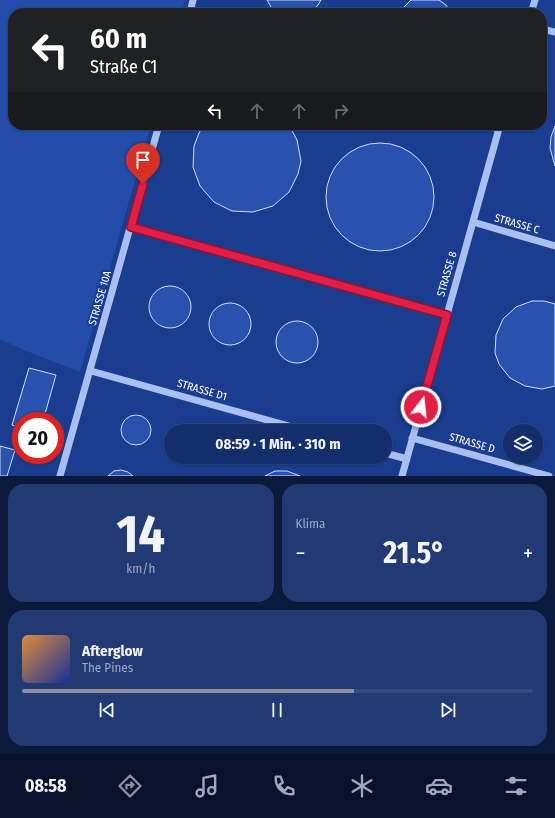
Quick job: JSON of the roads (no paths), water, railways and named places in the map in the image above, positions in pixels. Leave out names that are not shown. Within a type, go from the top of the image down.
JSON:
[{"type":"lane","name":"STRASSE 10A","points":[[60,476],[91,371],[158,130]]},
{"type":"lane","name":"STRASSE 8","points":[[402,476],[498,130]]},
{"type":"lane","name":"STRASSE C","points":[[473,222],[555,246]]},
{"type":"lane","points":[[131,227],[447,315]]},
{"type":"lane","name":"STRASSE D1","points":[[91,371],[282,424]]},
{"type":"lane","name":"STRASSE D","points":[[412,438],[549,476]]},
{"type":"lane","points":[[392,455],[407,459]]}]
